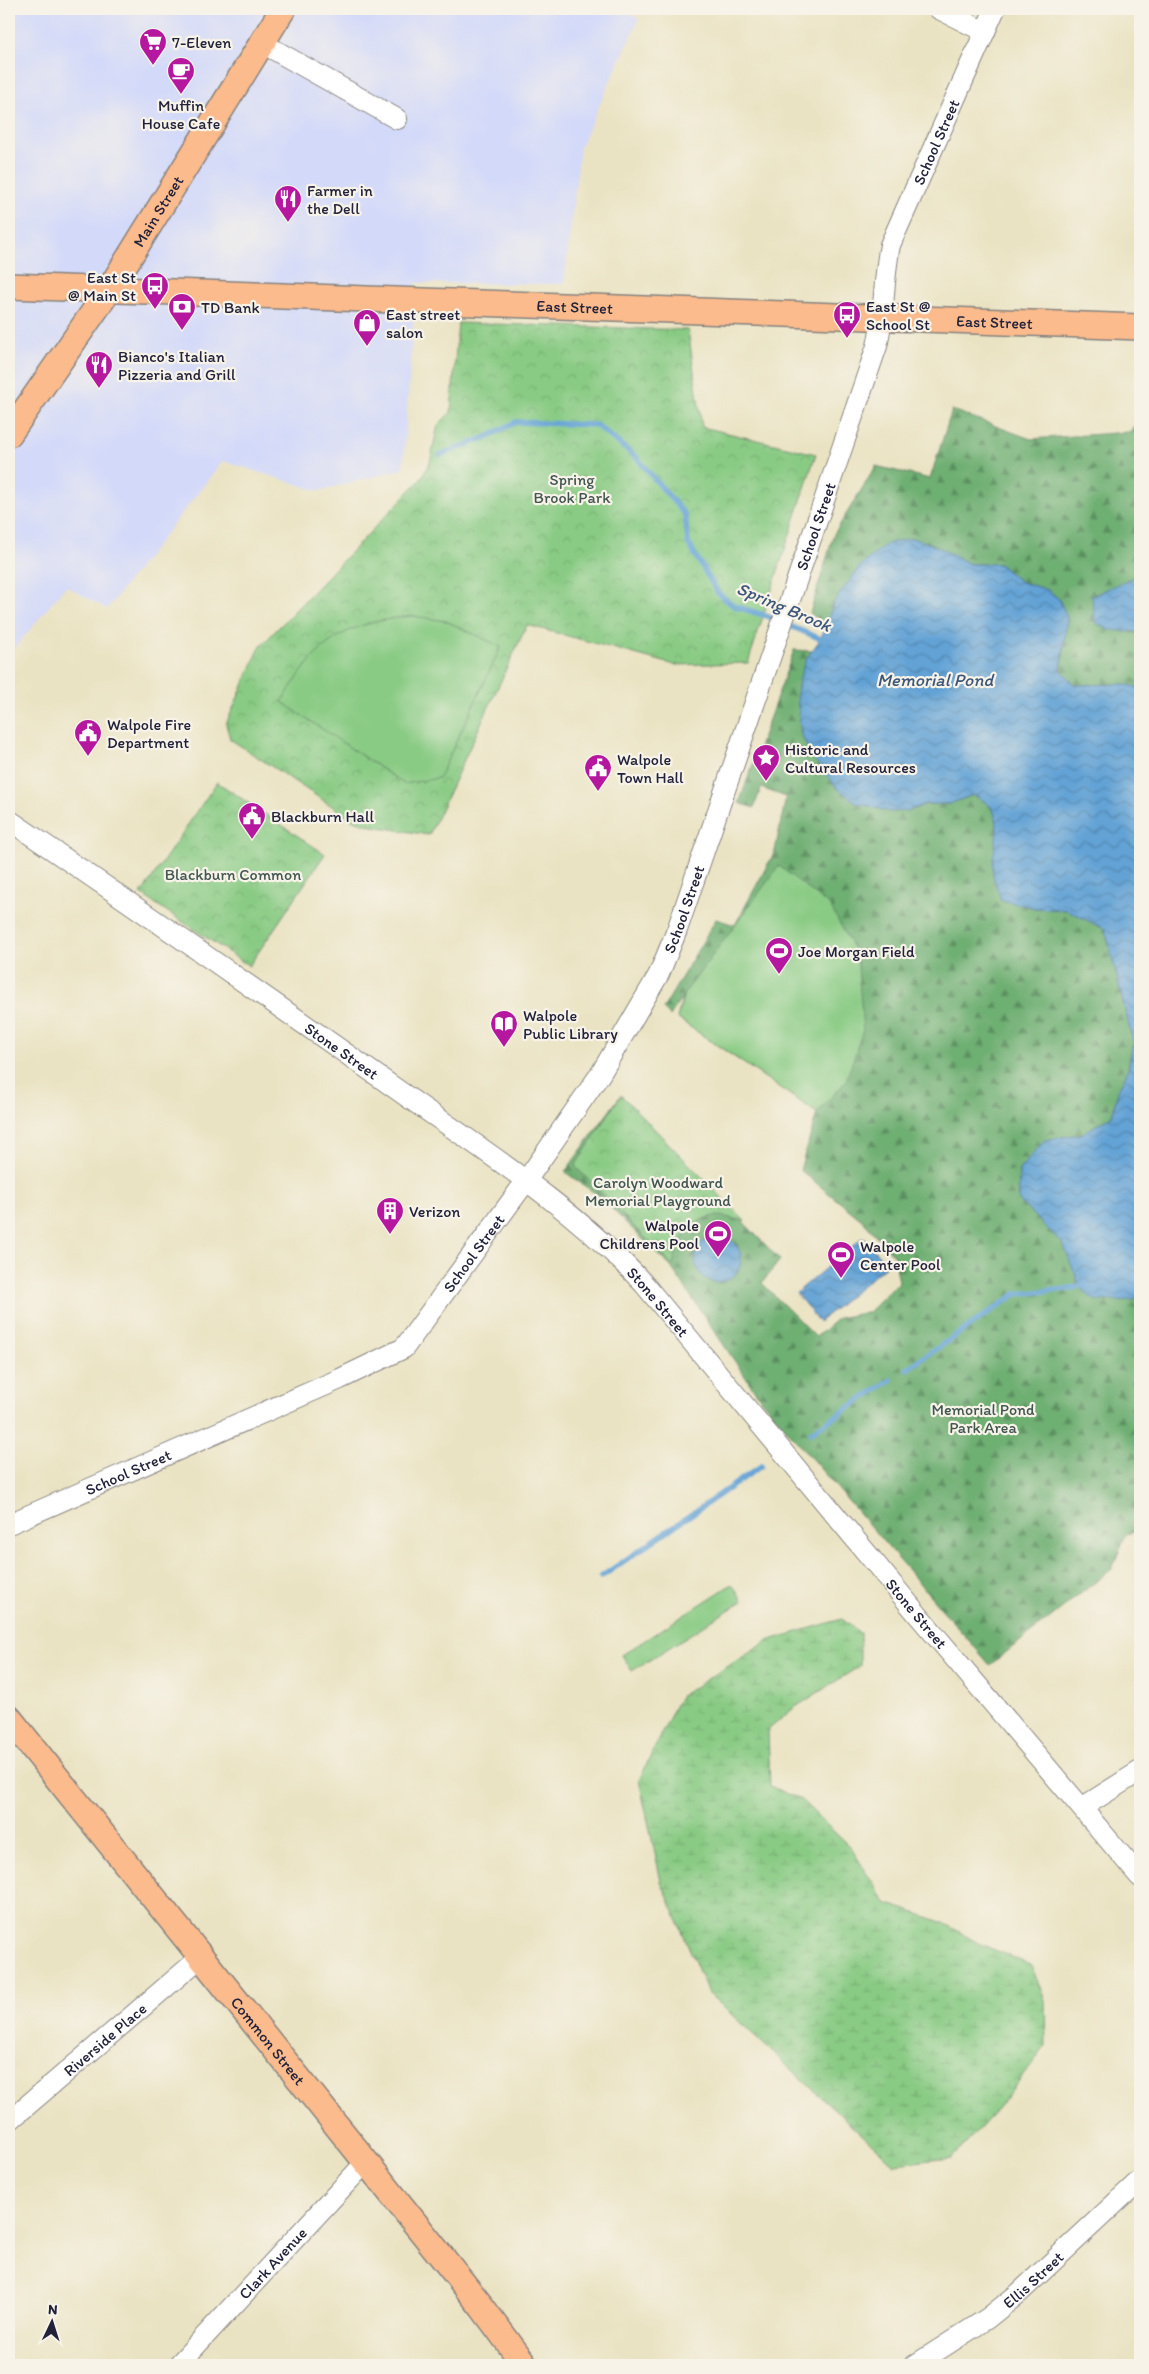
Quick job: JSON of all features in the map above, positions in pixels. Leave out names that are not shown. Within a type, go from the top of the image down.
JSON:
[{"type":"main road","name":"Main Street","points":[[9,434],[109,290],[283,9]]},
{"type":"main road","name":"East Street","points":[[9,286],[1140,327]]},
{"type":"main road","name":"Common Street","points":[[9,1718],[366,2162],[520,2364]]},
{"type":"street","points":[[939,9],[985,32]]},
{"type":"street","name":"School Street","points":[[9,1524],[332,1382],[404,1348],[526,1181],[606,1064],[659,974],[676,930],[877,346],[883,317],[885,272],[890,245],[995,9]]},
{"type":"street","points":[[262,43],[398,118]]},
{"type":"street","name":"Stone Street","points":[[9,820],[243,981],[526,1181],[595,1234],[644,1284],[918,1615],[1083,1807],[1140,1877]]},
{"type":"street","points":[[1083,1807],[1140,1771]]},
{"type":"street","name":"Riverside Place","points":[[9,2121],[201,1957]]},
{"type":"street","name":"Clark Avenue","points":[[178,2365],[366,2162]]},
{"type":"street","name":"Ellis Street","points":[[915,2365],[988,2318],[1019,2293],[1140,2180]]},
{"type":"shaded area","points":[[9,9],[622,9],[639,19],[580,147],[564,284],[416,283],[403,469],[319,491],[223,461],[107,609],[66,586],[9,655]]},
{"type":"green space","name":"Spring Brook Park","points":[[458,323],[688,330],[702,427],[816,454],[748,663],[675,665],[527,625],[429,835],[373,826],[353,820],[230,739],[226,724],[260,647],[421,479],[430,462],[438,425],[451,412]]},
{"type":"green space","points":[[952,410],[1031,439],[1129,432],[1140,420],[1140,574],[1092,596],[1140,632],[1140,688],[1124,684],[1076,685],[1061,670],[1065,643],[1047,590],[1021,582],[999,564],[970,564],[932,544],[834,602],[826,625],[810,613],[834,534],[876,466],[930,479]]},
{"type":"green space","points":[[413,616],[446,621],[501,647],[439,778],[404,784],[282,702],[308,664],[335,639],[350,630],[368,624]]},
{"type":"green space","name":"Memorial Pond Park Area","points":[[794,650],[812,651],[799,680],[797,694],[801,734],[908,811],[927,804],[949,804],[973,795],[984,802],[992,809],[998,828],[993,874],[1035,908],[1067,910],[1105,929],[1133,1042],[1128,1070],[1118,1091],[1112,1116],[1081,1134],[1045,1140],[1019,1170],[1019,1201],[1064,1244],[1080,1286],[1133,1300],[1140,1297],[1140,1531],[1126,1534],[1112,1569],[990,1665],[761,1400],[671,1267],[599,1196],[565,1172],[621,1095],[780,1260],[762,1283],[816,1337],[838,1318],[868,1312],[899,1282],[894,1256],[863,1221],[800,1170],[817,1113],[677,1018],[683,996],[670,1016],[663,1009],[716,919],[735,925],[775,851],[786,797],[761,788],[754,808],[739,803]]},
{"type":"green space","name":"Blackburn Common","points":[[217,782],[325,854],[249,966],[141,894]]},
{"type":"green space","name":"Joe Morgan Field","points":[[779,866],[830,906],[857,955],[863,1030],[846,1081],[817,1113],[677,1018],[684,994]]},
{"type":"green space","name":"Carolyn Woodward Memorial Playground","points":[[621,1095],[745,1221],[718,1216],[709,1217],[695,1224],[680,1243],[673,1266],[575,1166]]},
{"type":"green space","points":[[732,1584],[743,1601],[632,1671],[622,1655]]},
{"type":"green space","points":[[842,1619],[860,1633],[860,1666],[794,1708],[768,1730],[770,1786],[801,1800],[851,1848],[886,1903],[944,1923],[978,1943],[1031,1965],[1045,2000],[1046,2046],[997,2109],[952,2158],[894,2164],[708,1993],[661,1881],[639,1780],[680,1696],[770,1640]]},
{"type":"water","name":"Memorial Pond","points":[[911,538],[932,544],[970,564],[999,564],[1021,582],[1048,590],[1059,599],[1067,617],[1061,670],[1076,685],[1124,684],[1140,688],[1140,1297],[1133,1300],[1097,1301],[1089,1296],[1080,1286],[1063,1244],[1019,1201],[1019,1170],[1045,1140],[1081,1134],[1112,1116],[1118,1091],[1128,1070],[1133,1042],[1105,929],[1067,910],[1035,908],[1001,900],[993,874],[996,819],[993,810],[985,802],[973,795],[949,804],[927,804],[908,811],[890,812],[857,803],[837,788],[811,755],[801,734],[797,694],[799,680],[806,659],[821,638],[834,602],[860,566],[887,544]]},
{"type":"water","points":[[1140,574],[1140,632],[1109,630],[1095,622],[1092,596]]},
{"type":"water","name":"Walpole Childrens Pool","points":[[713,1236],[723,1236],[737,1246],[741,1259],[737,1272],[731,1278],[723,1282],[713,1282],[699,1272],[695,1264],[695,1254],[705,1240]]},
{"type":"water","name":"Walpole Center Pool","points":[[863,1237],[887,1265],[819,1322],[796,1293]]},
{"type":"waterway","name":"Spring Brook","points":[[440,455],[485,438],[516,422],[596,425],[636,457],[685,515],[688,543],[718,593],[734,606],[764,615],[826,641]]},
{"type":"waterway","points":[[907,1369],[1016,1294],[1068,1289],[1080,1286],[1085,1282]]},
{"type":"waterway","points":[[810,1433],[891,1380]]},
{"type":"waterway","points":[[601,1577],[761,1466]]},
{"type":"place","name":"7-Eleven","points":[[153,66]]},
{"type":"place","name":"Muffin House Cafe","points":[[181,95]]},
{"type":"place","name":"Farmer in the Dell","points":[[288,223]]},
{"type":"place","name":"East St @ Main St","points":[[155,310]]},
{"type":"place","name":"TD Bank","points":[[182,331]]},
{"type":"place","name":"East St @ School St","points":[[847,339]]},
{"type":"place","name":"East street salon","points":[[367,347]]},
{"type":"place","name":"Bianco's Italian Pizzeria and Grill","points":[[99,389]]},
{"type":"place","name":"Walpole Fire Department","points":[[88,757]]},
{"type":"place","name":"Historic and Cultural Resources","points":[[766,782]]},
{"type":"place","name":"Walpole Town Hall","points":[[598,792]]},
{"type":"place","name":"Blackburn Hall","points":[[252,840]]},
{"type":"place","name":"Joe Morgan Field","points":[[779,975]]},
{"type":"place","name":"Walpole Public Library","points":[[504,1048]]},
{"type":"place","name":"Verizon","points":[[390,1235]]},
{"type":"place","name":"Walpole Childrens Pool","points":[[718,1258]]},
{"type":"place","name":"Walpole Center Pool","points":[[841,1279]]}]
